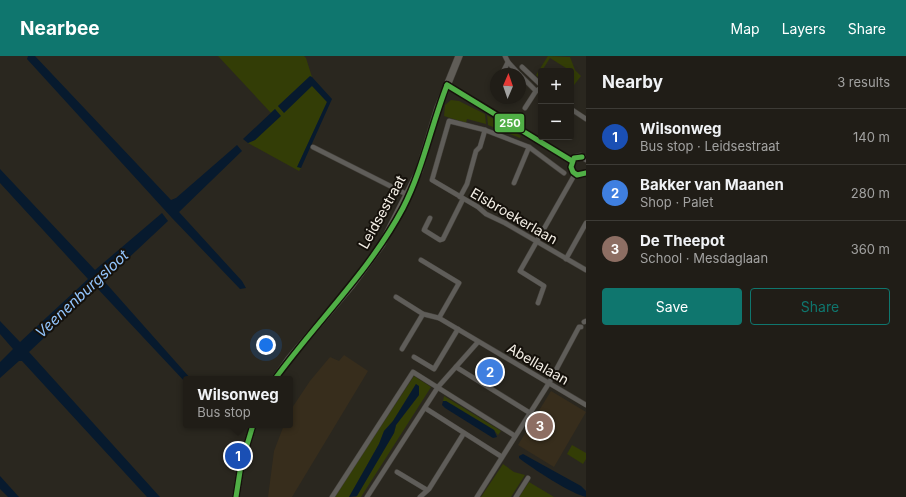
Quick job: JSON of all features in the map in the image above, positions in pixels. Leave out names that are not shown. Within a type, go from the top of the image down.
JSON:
[{"type":"main road","name":"Leidsestraat","points":[[277,376],[289,359],[375,255],[391,228],[419,171],[438,108],[459,56]]},
{"type":"main road","points":[[447,85],[572,161]]},
{"type":"main road","points":[[586,157],[577,157],[572,161],[571,169],[575,174],[581,175],[586,173]]},
{"type":"main road","points":[[236,497],[241,465],[252,428]]},
{"type":"street","points":[[505,56],[514,68]]},
{"type":"street","points":[[505,68],[508,62]]},
{"type":"street","points":[[526,73],[538,87]]},
{"type":"street","points":[[526,78],[538,87]]},
{"type":"street","points":[[525,108],[538,89]]},
{"type":"street","points":[[574,111],[586,119]]},
{"type":"street","name":"Elsbroekerlaan","points":[[485,130],[449,121],[432,180],[478,207],[486,214],[538,241],[586,270]]},
{"type":"street","points":[[430,218],[424,230],[440,240],[443,239],[468,184],[476,152],[480,147],[485,130],[529,148],[564,173]]},
{"type":"street","points":[[313,147],[408,195]]},
{"type":"street","points":[[514,183],[529,148]]},
{"type":"street","points":[[538,303],[544,286],[520,271],[575,174]]},
{"type":"street","points":[[566,259],[586,223]]},
{"type":"street","points":[[421,260],[459,283],[439,318]]},
{"type":"street","name":"Abellalaan","points":[[396,297],[423,314],[439,318],[586,405]]},
{"type":"street","points":[[402,349],[423,314]]},
{"type":"street","points":[[476,497],[549,383],[550,378],[579,327],[584,323]]},
{"type":"street","points":[[414,357],[434,369],[458,329]]},
{"type":"street","points":[[367,497],[438,387],[478,342]]},
{"type":"street","points":[[456,367],[530,413]]},
{"type":"street","points":[[332,497],[413,372],[515,436]]},
{"type":"street","points":[[425,408],[502,456]]},
{"type":"street","points":[[420,497],[427,490],[464,432]]},
{"type":"street","points":[[397,472],[427,490]]},
{"type":"street","points":[[516,497],[528,478]]},
{"type":"shaded area","points":[[344,355],[368,371],[292,497],[268,497],[274,451],[283,428],[293,428],[293,406],[310,381],[330,357],[339,361]]},
{"type":"shaded area","points":[[551,391],[586,412],[554,467],[518,445]]},
{"type":"green space","points":[[218,56],[304,56],[306,58],[312,77],[310,77],[278,106],[284,112],[312,85],[327,102],[298,166],[301,168],[299,171],[248,143],[255,140],[280,116],[275,109],[271,113]]},
{"type":"green space","points":[[548,56],[570,57],[575,70],[581,76],[574,85],[574,68],[566,68],[550,58],[544,68],[540,68]]},
{"type":"green space","points":[[451,100],[459,101],[485,114],[486,124],[467,119],[466,123],[444,116],[445,105]]},
{"type":"green space","points":[[487,115],[521,136],[520,138],[488,125]]},
{"type":"green space","points":[[414,376],[431,387],[361,497],[356,497],[394,433],[396,425],[419,395],[416,384],[393,421],[384,431],[379,444],[349,497],[334,497]]},
{"type":"green space","points":[[444,396],[501,431],[498,435],[494,430],[446,401],[443,401]]},
{"type":"green space","points":[[572,445],[586,453],[586,459],[583,464],[567,454]]},
{"type":"green space","points":[[503,464],[514,472],[525,475],[511,497],[481,497]]},
{"type":"green space","points":[[529,482],[554,497],[519,497]]},
{"type":"water","points":[[28,56],[35,56],[171,200],[176,198],[237,145],[242,151],[179,212],[242,281],[246,288],[240,289],[172,218],[27,59]]},
{"type":"water","points":[[310,76],[332,99],[301,168],[297,167],[327,102],[312,86],[284,113],[278,106]]},
{"type":"water","points":[[275,109],[281,116],[255,140],[248,143],[243,139]]},
{"type":"water","name":"Veenenburgsloot","points":[[0,169],[95,270],[162,213],[168,221],[104,281],[188,376],[183,376],[183,380],[97,288],[29,352],[160,497],[147,497],[22,361],[19,361],[0,378],[0,362],[13,349],[0,334],[0,321],[20,342],[88,279],[0,183]]},
{"type":"water","points":[[416,384],[419,386],[419,395],[396,425],[394,433],[357,496],[349,497],[379,444],[384,431],[393,421]]},
{"type":"water","points":[[443,401],[446,401],[494,430],[497,437],[493,438],[445,408],[442,405]]},
{"type":"water","points":[[523,454],[581,486],[586,491],[586,497],[562,486],[532,468],[519,458],[519,456]]},
{"type":"water","points":[[0,476],[19,497],[8,497],[0,489]]},
{"type":"transit line","name":"250","points":[[447,85],[572,161]]},
{"type":"transit line","name":"250","points":[[277,376],[375,254],[403,208],[416,178],[447,85]]},
{"type":"transit line","name":"250","points":[[582,157],[574,158],[571,167],[573,172],[577,175],[586,173]]},
{"type":"transit line","name":"250","points":[[236,497],[241,465],[252,428]]},
{"type":"place","name":"Bakker van Maanen","points":[[490,372]]},
{"type":"place","name":"De Theepot","points":[[540,426]]},
{"type":"place","name":"Wilsonweg","points":[[238,456]]}]
